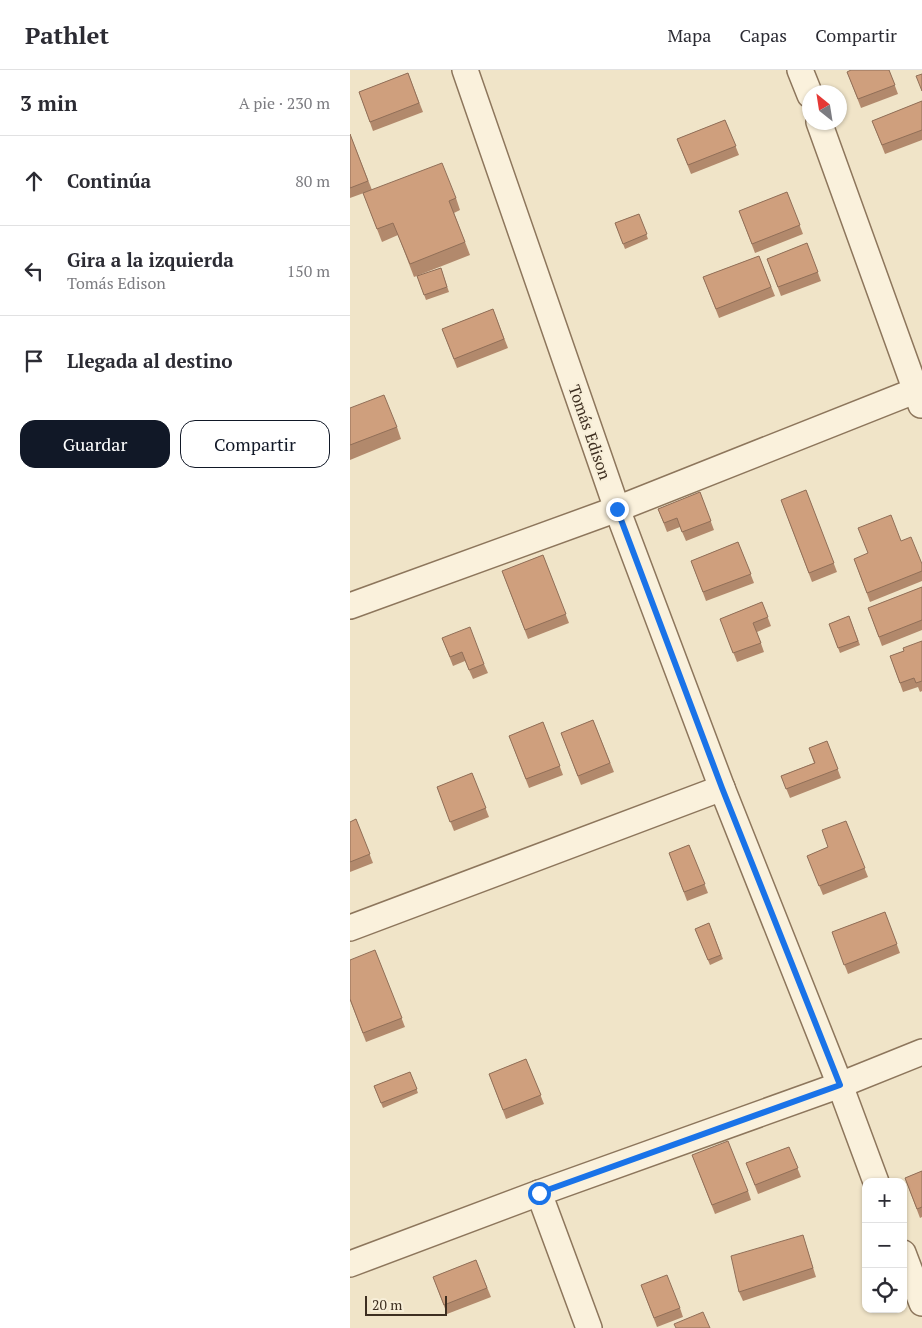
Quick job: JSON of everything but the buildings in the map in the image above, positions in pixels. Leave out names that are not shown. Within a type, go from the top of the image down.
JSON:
[{"type":"street","name":"Tomás Edison","points":[[465,70],[617,509],[722,788],[840,1085],[875,1178]]},
{"type":"street","points":[[800,70],[806,85]]},
{"type":"street","points":[[350,606],[617,509],[920,395],[822,130]]},
{"type":"street","points":[[350,928],[722,788]]},
{"type":"street","points":[[350,1264],[539,1193],[840,1085],[922,1052]]},
{"type":"street","points":[[539,1193],[589,1328]]},
{"type":"street","points":[[907,1264],[922,1303]]},
{"type":"route","points":[[539,1193],[840,1085],[722,788],[617,509]]}]
